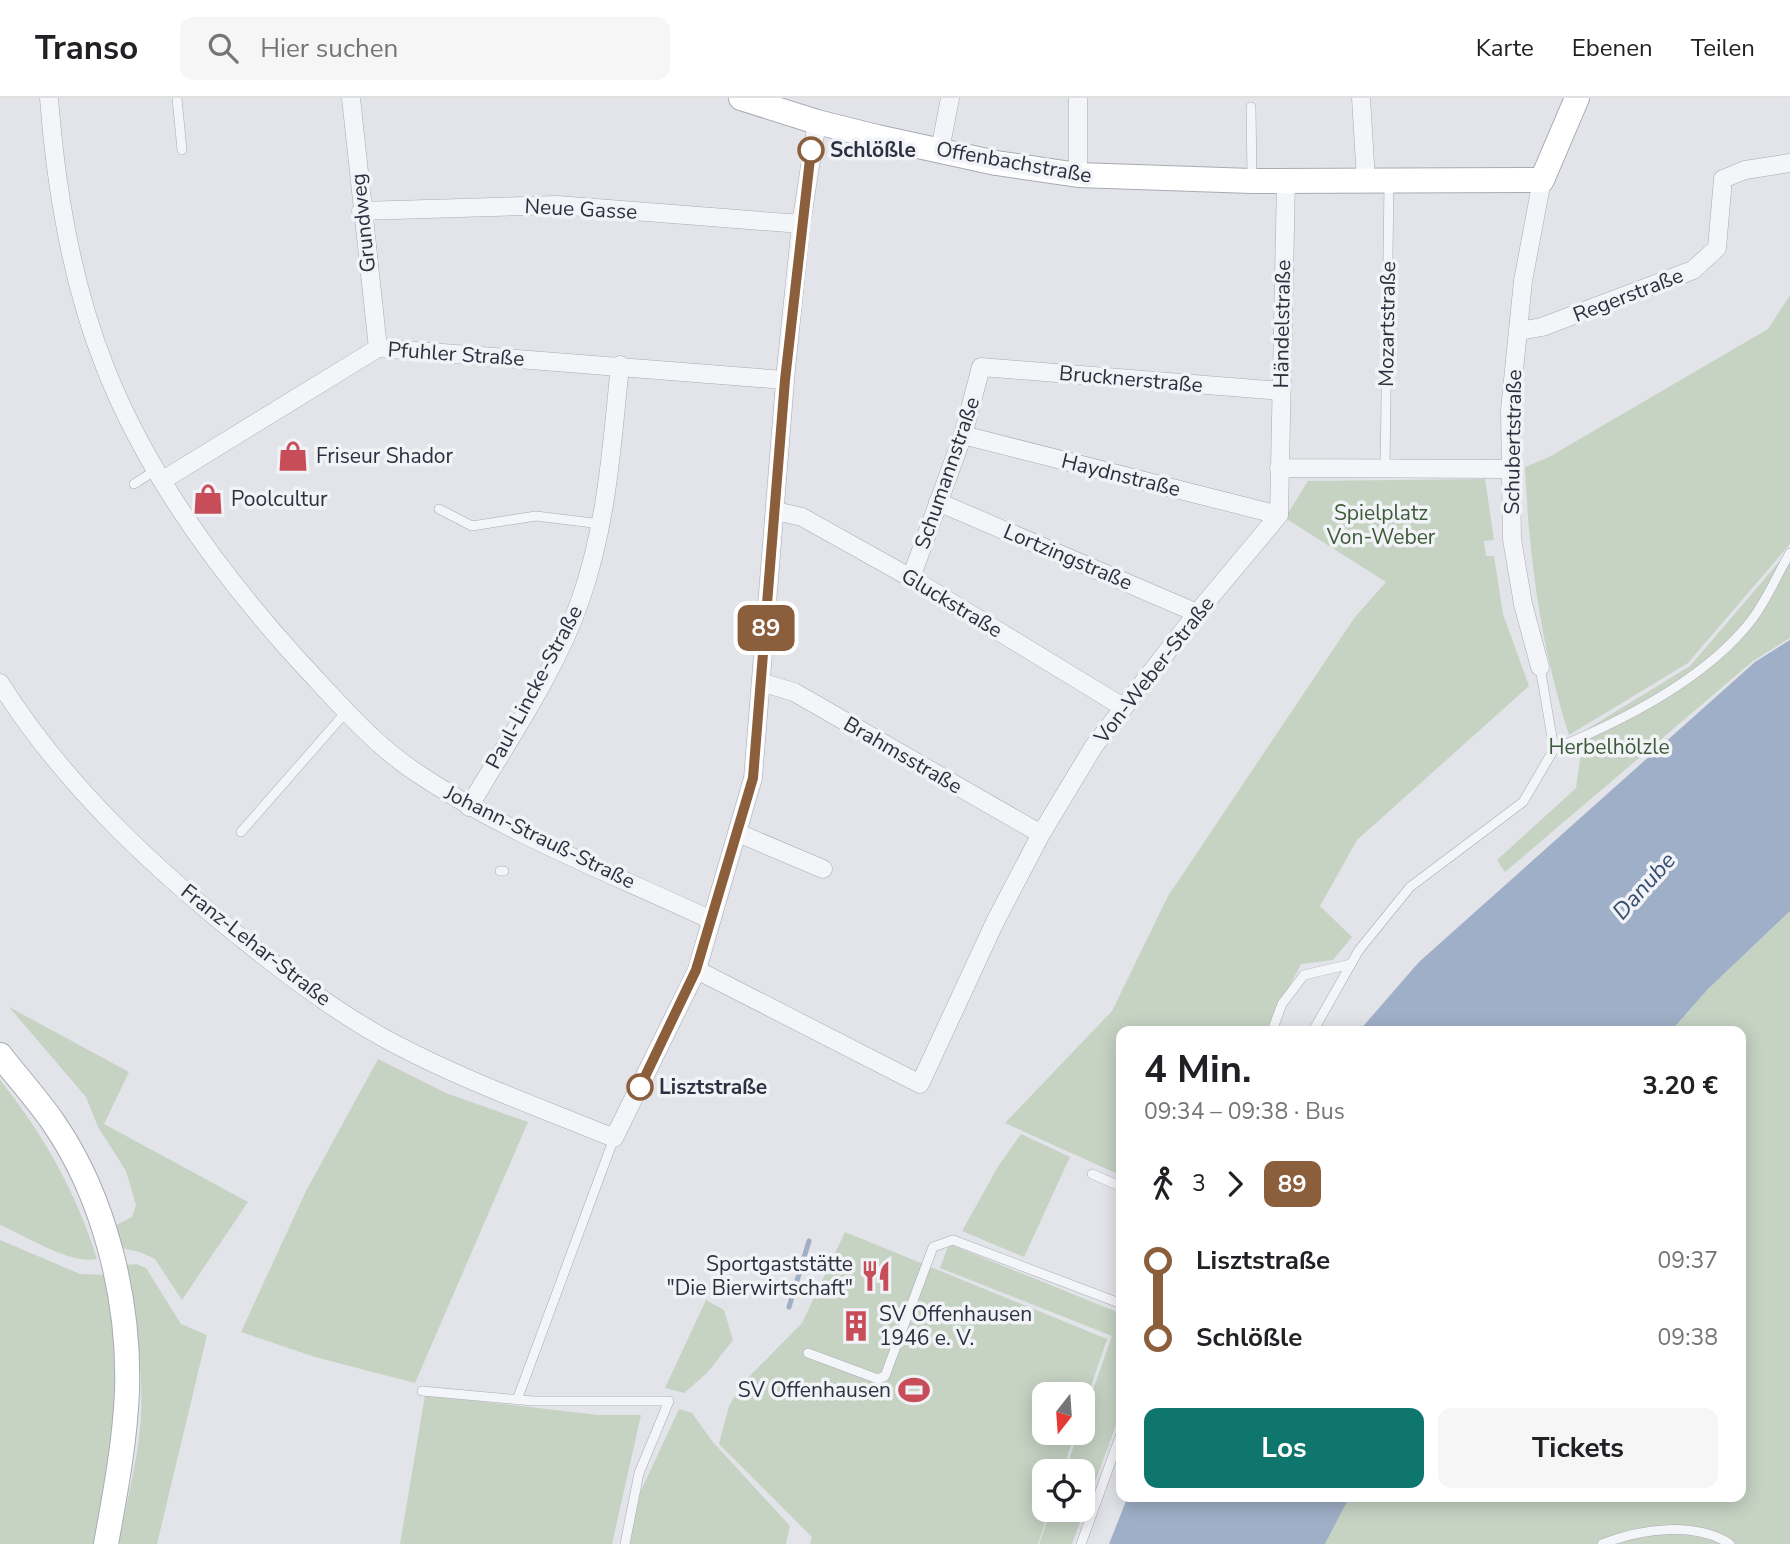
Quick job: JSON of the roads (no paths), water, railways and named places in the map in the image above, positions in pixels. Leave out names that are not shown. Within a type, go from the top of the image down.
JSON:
[{"type":"street","name":"Johann-Strauß-Straße","points":[[50,98],[54,162],[87,313],[110,378],[131,426],[160,475],[206,543],[271,630],[346,712],[362,737],[469,807],[575,852],[711,920]]},
{"type":"street","name":"Grundweg","points":[[351,98],[361,211],[378,348]]},
{"type":"street","name":"Offenbachstraße","points":[[741,98],[780,104],[817,122],[996,163],[1078,175],[1252,181],[1542,180]]},
{"type":"street","points":[[940,150],[950,98]]},
{"type":"street","points":[[1078,98],[1078,175]]},
{"type":"street","points":[[1361,98],[1377,180]]},
{"type":"street","name":"Schubertstraße","points":[[1540,667],[1523,604],[1511,539],[1510,410],[1523,281],[1542,180],[1577,98]]},
{"type":"street","points":[[614,1138],[696,970],[732,831],[753,778],[763,682],[785,380],[801,224],[817,122]]},
{"type":"street","name":"Regerstraße","points":[[1518,331],[1542,327],[1693,270],[1717,248],[1723,179],[1745,170],[1790,163]]},
{"type":"street","name":"Händelstraße","points":[[1279,468],[1286,181]]},
{"type":"street","name":"Neue Gasse","points":[[361,211],[556,205],[801,224]]},
{"type":"street","name":"Pfuhler Straße","points":[[160,475],[238,434],[378,348],[785,380]]},
{"type":"street","name":"Paul-Lincke-Straße","points":[[469,807],[556,654],[580,601],[601,524],[620,365]]},
{"type":"street","name":"Brucknerstraße","points":[[981,367],[1281,391]]},
{"type":"street","name":"Schumannstraße","points":[[911,578],[963,435],[981,367]]},
{"type":"street","name":"Haydnstraße","points":[[963,435],[1279,515]]},
{"type":"street","points":[[1279,515],[1279,468],[1509,469]]},
{"type":"street","name":"Lortzingstraße","points":[[938,502],[1197,613]]},
{"type":"street","name":"Gluckstraße","points":[[776,511],[802,517],[911,578],[1123,707]]},
{"type":"street","name":"Von-Weber-Straße","points":[[696,970],[920,1084],[995,922],[1041,834],[1094,746],[1197,613],[1279,515]]},
{"type":"street","name":"Brahmsstraße","points":[[763,682],[794,692],[1041,834]]},
{"type":"street","name":"Franz-Lehar-Straße","points":[[0,683],[61,766],[130,842],[217,919],[309,990],[394,1044],[614,1138]]},
{"type":"street","points":[[732,831],[822,869]]},
{"type":"street","points":[[0,1055],[54,1124],[79,1169],[103,1227],[112,1263],[123,1318],[127,1392],[106,1544]]},
{"type":"lane","points":[[177,98],[182,150]]},
{"type":"lane","points":[[1251,107],[1252,181]]},
{"type":"lane","name":"Mozartstraße","points":[[1377,180],[1385,468]]},
{"type":"lane","points":[[134,484],[160,475]]},
{"type":"lane","points":[[439,509],[472,526],[536,516],[601,524]]},
{"type":"lane","points":[[1316,1026],[1375,928],[1410,887],[1523,802],[1554,749],[1593,733],[1689,679],[1750,622],[1790,553]]},
{"type":"lane","name":"Schubertstraße","points":[[1540,667],[1554,749]]},
{"type":"lane","points":[[241,832],[346,712]]},
{"type":"lane","points":[[1274,1026],[1282,1004],[1304,975],[1352,964]]},
{"type":"lane","points":[[517,1400],[614,1138]]},
{"type":"lane","points":[[1092,1174],[1116,1184]]},
{"type":"lane","points":[[808,1353],[878,1379],[886,1376],[933,1247],[953,1240],[1116,1302]]},
{"type":"lane","points":[[422,1391],[517,1400],[592,1403],[669,1401],[639,1473],[625,1544]]},
{"type":"lane","points":[[1081,1544],[1116,1448]]},
{"type":"lane","points":[[1602,1544],[1684,1528],[1719,1537],[1730,1544]]},
{"type":"water","name":"Danube","points":[[1790,640],[1790,911],[1708,989],[1675,1026],[1363,1026],[1419,962],[1755,662]]},
{"type":"water","points":[[1126,1502],[1347,1502],[1325,1544],[1109,1544]]},
{"type":"waterway","points":[[789,1307],[809,1241]]},
{"type":"place","name":"Schlößle","points":[[811,150]]},
{"type":"place","name":"Friseur Shador","points":[[293,456]]},
{"type":"place","name":"Poolcultur","points":[[208,499]]},
{"type":"place","name":"Lisztstraße","points":[[640,1087]]},
{"type":"place","name":"Sportgaststätte \"Die Bierwirtschaft\"","points":[[876,1276]]},
{"type":"place","name":"SV Offenhausen 1946 e. V.","points":[[856,1326]]},
{"type":"place","name":"SV Offenhausen","points":[[914,1390]]},
{"type":"park label","name":"Spielplatz Von-Weber","points":[[1381,525]]},
{"type":"park label","name":"Herbelhölzle","points":[[1609,747]]}]
